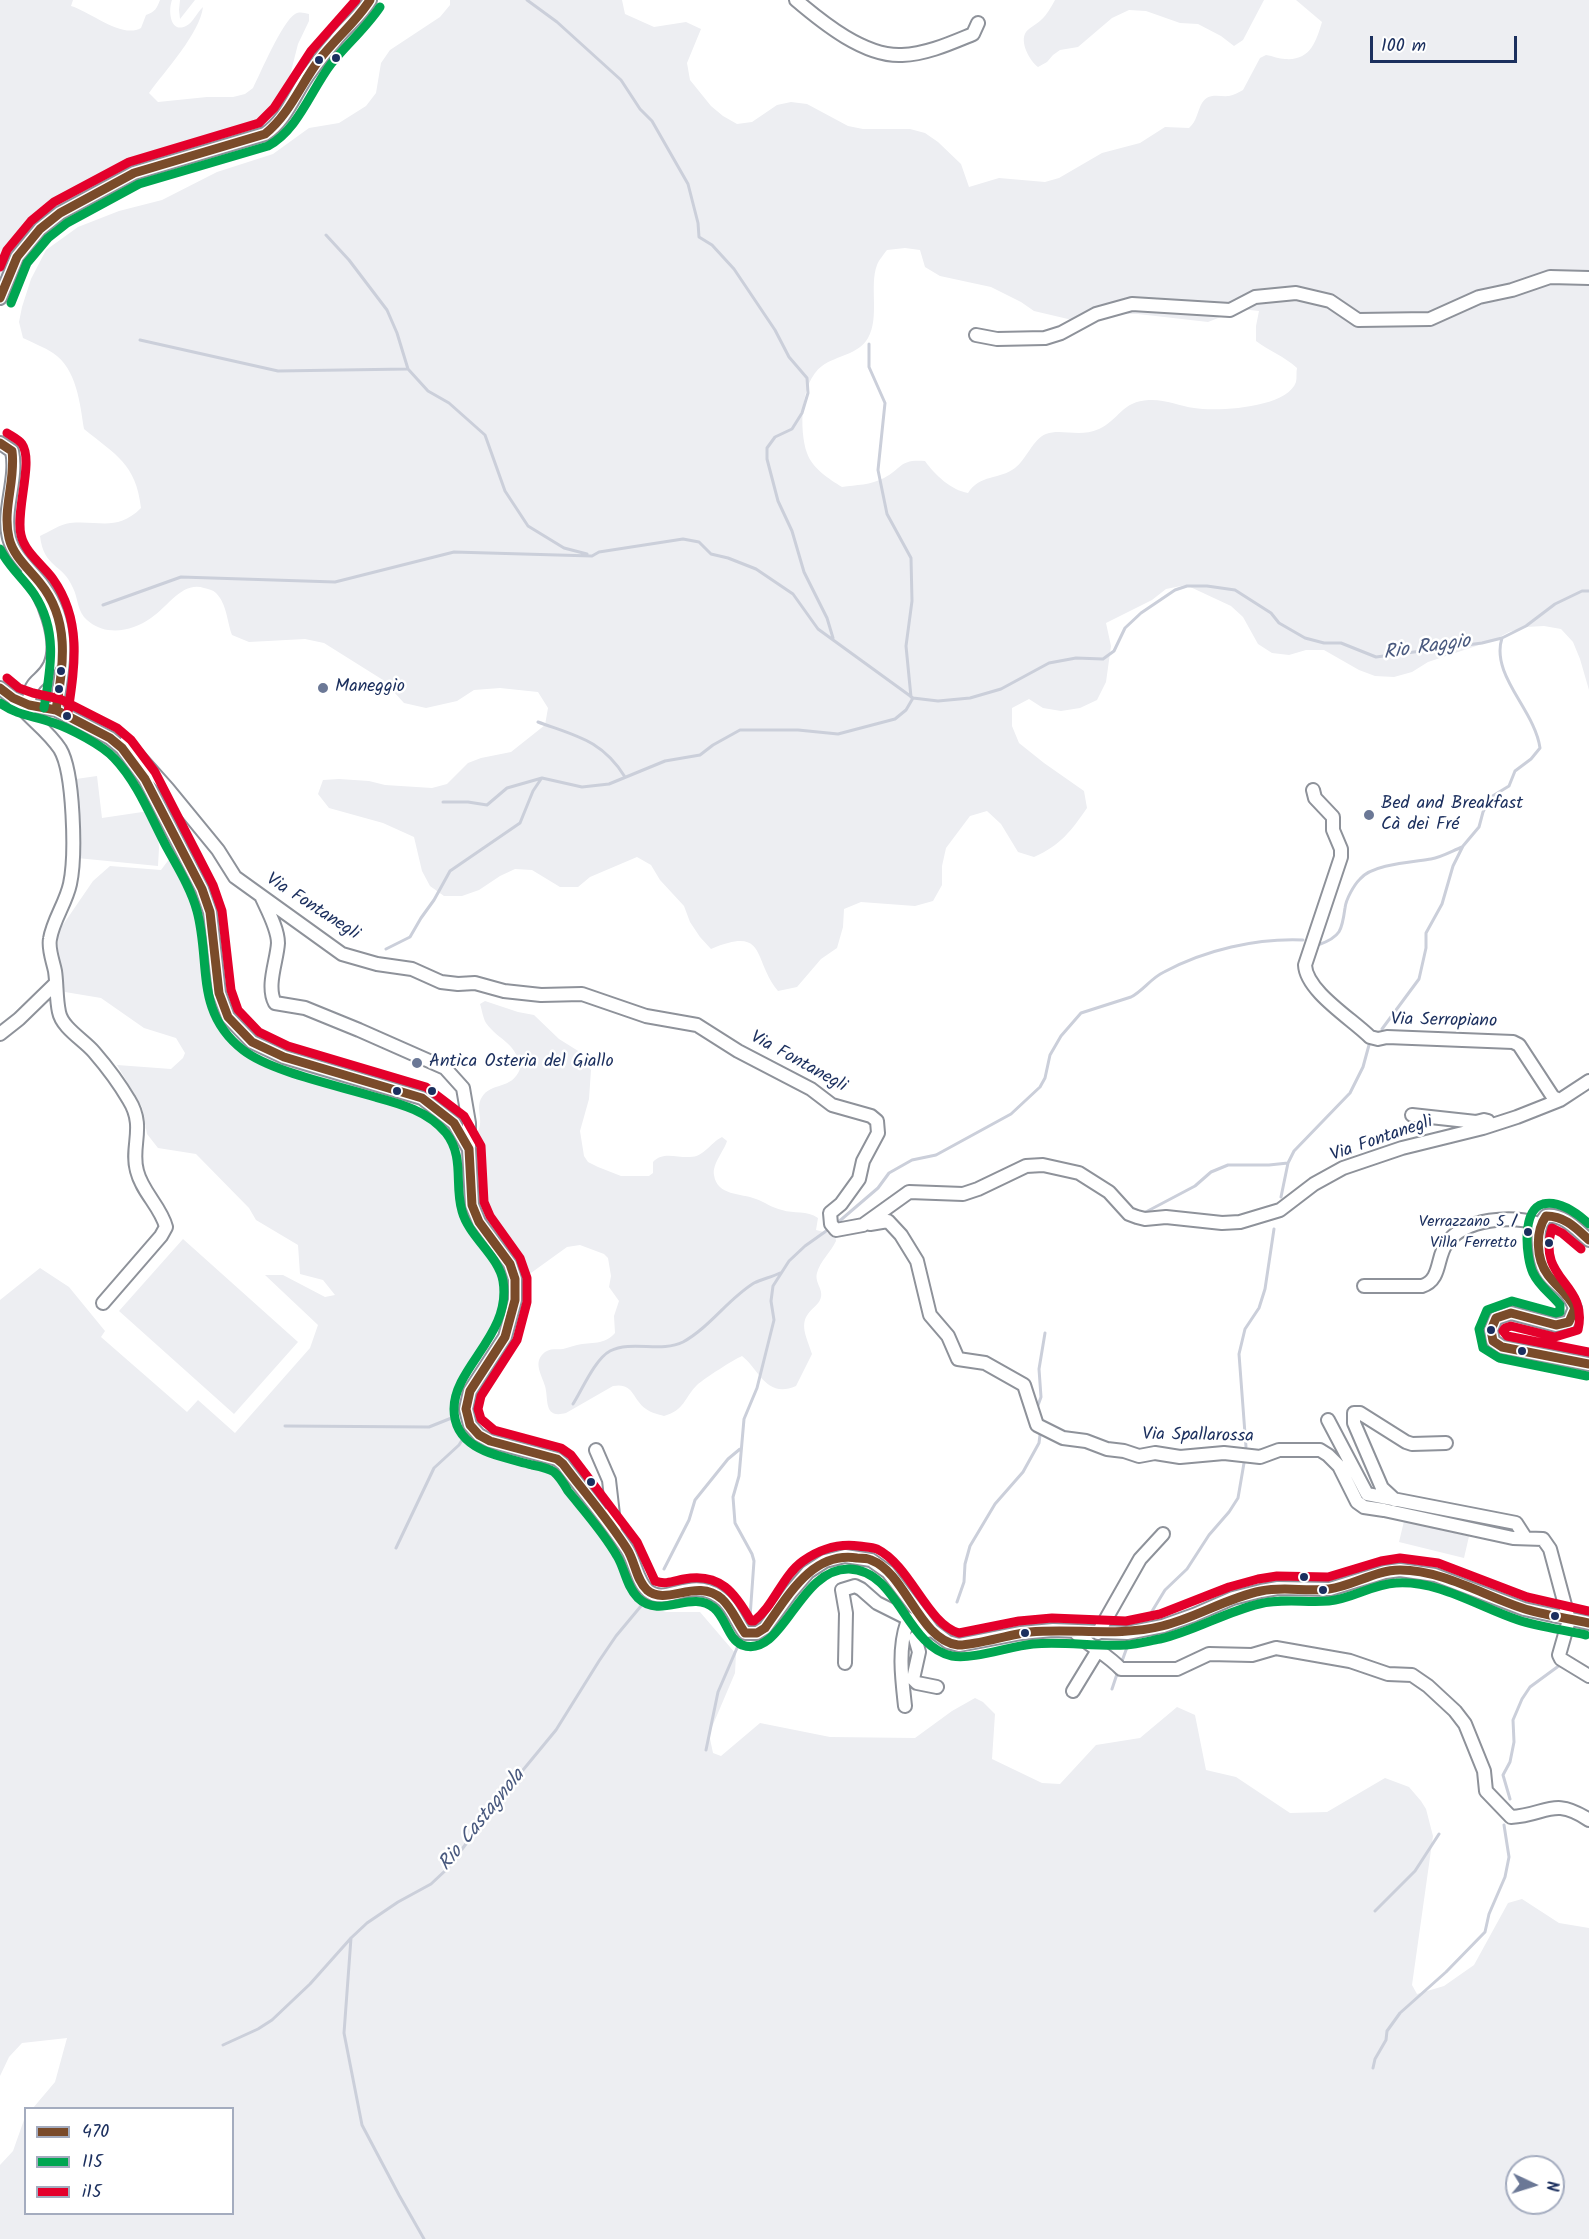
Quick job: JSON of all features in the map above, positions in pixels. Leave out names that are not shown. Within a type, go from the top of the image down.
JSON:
[{"type":"street","points":[[0,298],[17,257],[40,229],[60,213],[134,173],[265,134],[273,129],[315,66],[336,39],[365,9],[370,0]]},
{"type":"street","points":[[796,0],[826,26],[842,36],[875,50],[894,55],[920,52],[974,34],[978,23]]},
{"type":"street","points":[[976,335],[997,339],[1045,338],[1061,333],[1096,314],[1132,304],[1230,310],[1255,297],[1296,293],[1330,301],[1358,320],[1430,319],[1479,297],[1512,290],[1550,277],[1589,278]]},
{"type":"street","points":[[0,443],[12,451],[15,462],[10,499],[8,554],[30,581],[44,604],[53,644],[49,667],[32,685],[29,705]]},
{"type":"street","points":[[9,537],[16,552],[44,587],[60,621],[65,654],[56,710]]},
{"type":"street","points":[[0,688],[45,729],[60,749],[68,770],[73,861],[64,905],[54,924],[50,939],[60,1017],[96,1055],[131,1101],[138,1129],[135,1161],[137,1172],[151,1202],[164,1216],[166,1227],[161,1236],[103,1304]]},
{"type":"street","name":"Via Fontanegli","points":[[13,698],[29,705],[56,710],[110,738],[128,743],[218,850],[235,877],[342,954],[377,964],[412,969],[448,983],[475,984],[531,994],[582,994],[646,1016],[697,1025],[738,1051],[811,1089],[832,1105],[871,1116],[877,1121],[878,1133],[863,1161],[859,1179],[841,1204],[830,1213],[836,1230],[863,1225],[909,1192],[963,1194],[1026,1166],[1043,1165],[1079,1173],[1109,1192],[1129,1214],[1137,1217],[1144,1219],[1166,1217],[1222,1223],[1240,1222],[1280,1210],[1314,1185],[1343,1168],[1402,1148],[1494,1125],[1560,1100],[1589,1081]]},
{"type":"street","points":[[110,738],[122,748],[145,779],[202,889],[210,912],[219,993],[228,1017],[252,1042],[285,1057],[422,1098],[454,1123],[469,1149]]},
{"type":"street","name":"Via Serropiano","points":[[1313,790],[1315,798],[1333,817],[1334,830],[1341,849],[1341,857],[1305,965],[1305,973],[1322,995],[1370,1037],[1512,1042],[1519,1045],[1553,1097],[1560,1100]]},
{"type":"street","points":[[262,898],[278,941],[272,997],[275,1003],[305,1008],[446,1068],[463,1088],[469,1123],[472,1205],[479,1222],[510,1264],[515,1279],[514,1300],[505,1336],[470,1391],[466,1409],[470,1425],[479,1435],[490,1441],[557,1459],[563,1464],[628,1551],[646,1590],[656,1595],[667,1595],[693,1588],[704,1588],[719,1596],[729,1606],[745,1633],[757,1634],[765,1628],[790,1592],[808,1572],[825,1561],[844,1556],[871,1560],[888,1572],[929,1627],[948,1642],[959,1646],[1021,1632],[1053,1630],[1127,1633],[1163,1626],[1233,1598],[1261,1591],[1278,1588],[1330,1589],[1385,1572],[1400,1570],[1435,1575],[1524,1608],[1589,1623]]},
{"type":"street","points":[[0,1035],[56,983]]},
{"type":"street","points":[[1412,1115],[1476,1122],[1484,1119],[1494,1125]]},
{"type":"street","points":[[1589,1240],[1565,1220],[1555,1215],[1546,1216],[1539,1224],[1539,1261],[1545,1274],[1571,1297],[1575,1308],[1569,1322],[1556,1325],[1511,1313],[1496,1318],[1491,1330],[1493,1341],[1503,1347],[1589,1364]]},
{"type":"street","points":[[1364,1286],[1429,1284],[1437,1273],[1446,1244],[1462,1229],[1480,1222],[1527,1220],[1539,1224]]},
{"type":"street","name":"Via Spallarossa","points":[[863,1225],[885,1221],[892,1223],[917,1261],[930,1315],[948,1336],[958,1359],[985,1364],[1024,1385],[1037,1425],[1045,1430],[1063,1438],[1086,1441],[1107,1449],[1139,1456],[1155,1453],[1179,1457],[1224,1453],[1260,1457],[1279,1450],[1320,1450],[1339,1466],[1357,1502],[1364,1507],[1513,1538],[1522,1532]]},
{"type":"street","points":[[1397,1501],[1382,1488],[1354,1423],[1354,1413],[1360,1413],[1412,1444],[1446,1443]]},
{"type":"street","name":"Via Spallarossa","points":[[1328,1420],[1366,1494],[1516,1523],[1522,1532],[1542,1539],[1550,1549],[1566,1619]]},
{"type":"street","points":[[596,1450],[609,1480],[615,1533]]},
{"type":"street","points":[[1098,1633],[1140,1559],[1163,1534]]},
{"type":"street","points":[[845,1663],[846,1612],[842,1590],[855,1586],[861,1588],[877,1603],[929,1627]]},
{"type":"street","points":[[1566,1619],[1559,1654],[1561,1659],[1589,1676]]},
{"type":"street","points":[[905,1706],[902,1645],[907,1623],[913,1621]]},
{"type":"street","points":[[929,1627],[915,1638],[919,1652],[913,1679],[916,1683],[937,1687]]},
{"type":"street","points":[[1076,1632],[1085,1642],[1111,1658],[1121,1669],[1177,1669],[1209,1654],[1252,1655],[1276,1648],[1350,1661],[1388,1674],[1412,1675],[1428,1686],[1455,1711],[1465,1724],[1484,1771],[1486,1791],[1511,1817],[1556,1806],[1574,1810],[1589,1820]]},
{"type":"street","points":[[1073,1691],[1098,1650]]},
{"type":"shaded area","points":[[0,0],[73,0],[71,6],[125,30],[141,28],[146,15],[152,13],[160,0],[172,0],[170,9],[173,24],[181,28],[191,22],[203,7],[189,40],[149,93],[158,102],[233,97],[245,94],[253,88],[278,37],[290,19],[302,12],[309,14],[309,21],[298,44],[281,111],[270,125],[159,159],[95,186],[56,209],[4,275],[0,275]]},
{"type":"shaded area","points":[[180,0],[195,0],[180,19],[179,10]]},
{"type":"shaded area","points":[[450,0],[622,0],[625,14],[654,27],[686,22],[701,29],[687,63],[690,80],[711,106],[723,116],[737,124],[752,122],[777,105],[791,102],[807,104],[848,126],[863,129],[910,129],[925,133],[961,164],[969,187],[999,178],[1045,182],[1059,178],[1102,153],[1140,143],[1165,127],[1189,128],[1202,103],[1208,97],[1229,96],[1243,90],[1260,58],[1266,55],[1294,59],[1311,49],[1322,22],[1296,0],[1589,0],[1589,690],[1573,642],[1561,629],[1544,626],[1526,627],[1428,662],[1412,672],[1394,677],[1375,676],[1359,670],[1324,650],[1306,650],[1289,655],[1272,653],[1258,644],[1243,617],[1231,606],[1186,585],[1166,589],[1152,600],[1106,623],[1111,646],[1106,682],[1097,700],[1080,708],[1061,711],[1043,708],[1029,699],[1012,708],[1012,726],[1019,743],[1084,791],[1087,808],[1065,837],[1034,857],[1018,852],[1001,824],[987,811],[970,816],[946,848],[942,866],[942,885],[933,901],[915,906],[861,902],[844,909],[843,927],[837,948],[821,959],[797,987],[778,991],[756,949],[750,944],[742,941],[711,949],[690,922],[684,906],[660,880],[651,865],[637,857],[590,877],[578,887],[560,887],[532,870],[515,869],[479,890],[462,896],[444,896],[430,886],[422,871],[414,837],[383,823],[329,808],[318,794],[323,780],[369,781],[385,785],[432,788],[447,784],[468,763],[511,752],[545,725],[548,708],[538,692],[500,688],[474,690],[457,701],[426,708],[404,703],[383,680],[324,643],[305,639],[249,642],[232,635],[220,597],[204,588],[189,588],[175,597],[157,614],[131,628],[108,630],[89,622],[82,614],[69,580],[45,555],[40,536],[66,524],[116,523],[124,520],[141,508],[138,493],[123,462],[84,429],[76,388],[67,368],[53,353],[23,338],[19,322],[31,279],[46,250],[78,227],[119,211],[162,200],[217,172],[273,154],[309,128],[339,123],[366,106],[376,93],[381,63],[390,50],[440,17],[450,5]],"holes":[[[905,248],[920,250],[925,267],[940,276],[991,287],[1034,311],[1085,323],[1120,314],[1208,322],[1241,309],[1259,311],[1256,341],[1297,368],[1296,382],[1290,391],[1280,398],[1266,403],[1234,408],[1205,409],[1160,401],[1140,401],[1127,407],[1106,425],[1091,432],[1046,434],[1037,440],[1015,468],[978,483],[968,493],[944,481],[925,461],[910,461],[874,482],[842,487],[817,468],[807,453],[802,420],[805,394],[815,373],[822,366],[859,348],[868,338],[873,321],[875,273],[878,263],[887,250]]]},
{"type":"shaded area","points":[[1055,0],[1264,0],[1243,40],[1234,46],[1198,24],[1180,23],[1146,11],[1129,10],[1112,18],[1078,47],[1060,50],[1038,67],[1026,51],[1024,36],[1027,30],[1045,16]]},
{"type":"shaded area","points":[[97,776],[102,818],[156,810],[158,866],[77,858],[69,780]]},
{"type":"shaded area","points":[[170,858],[176,859],[198,898],[207,926],[217,1014],[234,1036],[264,1057],[428,1110],[448,1127],[459,1142],[463,1159],[461,1187],[470,1224],[499,1262],[509,1291],[502,1319],[467,1375],[460,1394],[458,1414],[466,1434],[479,1447],[546,1471],[560,1481],[585,1504],[625,1580],[650,1607],[666,1612],[700,1612],[736,1654],[735,1673],[709,1734],[713,1753],[721,1756],[760,1723],[830,1737],[915,1738],[952,1711],[975,1698],[983,1702],[995,1714],[992,1759],[1042,1783],[1060,1784],[1096,1745],[1140,1738],[1177,1707],[1195,1715],[1206,1770],[1236,1777],[1290,1813],[1327,1812],[1385,1778],[1409,1787],[1421,1801],[1426,1809],[1433,1836],[1412,1985],[1417,1994],[1444,1986],[1474,1965],[1508,1903],[1522,1899],[1559,1923],[1589,1928],[1589,2239],[0,2239],[0,2165],[13,2151],[24,2120],[24,2215],[234,2215],[234,2107],[34,2107],[55,2082],[67,2038],[22,2043],[9,2057],[0,2076],[0,1300],[40,1268],[69,1287],[105,1331],[101,1337],[187,1412],[198,1400],[235,1433],[310,1348],[318,1325],[265,1275],[283,1275],[325,1297],[335,1295],[323,1280],[300,1274],[298,1245],[256,1220],[249,1208],[196,1154],[158,1148],[147,1134],[142,1107],[117,1065],[171,1069],[185,1053],[176,1038],[144,1028],[101,998],[65,992],[58,962],[58,932],[93,881],[110,866],[161,870]]},
{"type":"shaded area","points":[[485,1001],[534,1015],[559,1039],[583,1054],[591,1070],[589,1099],[580,1131],[584,1156],[588,1162],[621,1176],[649,1176],[653,1173],[653,1162],[657,1159],[666,1156],[699,1155],[722,1137],[727,1141],[714,1171],[716,1182],[720,1187],[730,1193],[756,1199],[778,1209],[814,1216],[818,1218],[816,1230],[835,1235],[836,1241],[821,1264],[816,1277],[821,1296],[819,1302],[805,1319],[805,1333],[812,1354],[796,1386],[777,1389],[770,1386],[742,1356],[697,1385],[680,1407],[664,1416],[648,1410],[641,1405],[629,1389],[620,1385],[613,1386],[566,1413],[559,1414],[550,1411],[538,1364],[541,1356],[550,1350],[607,1340],[615,1333],[614,1316],[619,1301],[609,1287],[611,1276],[608,1258],[604,1254],[580,1245],[567,1247],[524,1278],[483,1217],[477,1196],[476,1134],[480,1125],[480,1102],[486,1092],[512,1080],[520,1069],[516,1053],[485,1021],[480,1004]]},
{"type":"shaded area","points":[[183,1239],[298,1342],[234,1414],[119,1311]]},
{"type":"shaded area","points":[[1405,1517],[1470,1532],[1464,1558],[1399,1542]]},
{"type":"waterway","points":[[527,0],[557,22],[621,80],[640,109],[652,121],[688,184],[698,223],[699,237],[712,245],[734,269],[775,330],[789,357],[807,378],[808,393],[802,413],[792,429],[775,437],[767,448],[767,459],[778,501],[792,531],[804,572],[827,618],[833,638]]},
{"type":"waterway","points":[[326,235],[349,260],[387,310],[408,369],[428,391],[449,403],[485,435],[505,491],[528,526],[564,548],[587,554]]},
{"type":"waterway","points":[[140,340],[278,371],[407,369]]},
{"type":"waterway","points":[[869,344],[869,367],[885,403],[878,470],[887,514],[911,558],[912,601],[906,646],[911,697]]},
{"type":"waterway","name":"Rio Raggio","points":[[103,605],[181,577],[335,582],[454,552],[592,556],[599,552],[683,539],[699,542],[711,554],[756,569],[793,594],[818,629],[913,698],[938,701],[970,698],[1001,689],[1049,663],[1076,658],[1103,659],[1114,651],[1125,628],[1141,613],[1175,590],[1187,586],[1235,590],[1271,613],[1279,623],[1305,638],[1324,643],[1341,643],[1376,657],[1482,643],[1502,638],[1526,626],[1555,604],[1582,591],[1589,591]]},
{"type":"waterway","points":[[1382,1029],[1419,979],[1426,948],[1426,933],[1442,904],[1453,866],[1463,846],[1479,827],[1483,812],[1491,797],[1509,786],[1515,771],[1531,759],[1540,748],[1530,720],[1507,679],[1502,665],[1500,652],[1502,638]]},
{"type":"waterway","points":[[443,802],[487,805],[507,788],[542,778],[582,787],[609,784],[665,761],[700,755],[740,730],[798,730],[838,734],[895,719],[906,710],[913,698]]},
{"type":"waterway","points":[[538,722],[576,736],[597,747],[607,755],[625,777]]},
{"type":"waterway","points":[[386,949],[410,937],[450,871],[520,823],[533,791],[541,779]]},
{"type":"waterway","points":[[1318,945],[1332,939],[1339,932],[1349,896],[1366,874],[1393,864],[1435,858],[1462,847]]},
{"type":"waterway","points":[[836,1224],[878,1188],[889,1173],[912,1160],[936,1155],[1011,1114],[1040,1087],[1045,1078],[1050,1055],[1061,1036],[1081,1013],[1131,997],[1159,975],[1196,957],[1249,943],[1303,940]]},
{"type":"waterway","points":[[1281,1197],[1288,1163],[1294,1151],[1350,1093],[1363,1067],[1369,1045]]},
{"type":"waterway","points":[[1142,1214],[1195,1186],[1211,1172],[1228,1165],[1288,1163]]},
{"type":"waterway","points":[[750,1617],[754,1561],[735,1523],[733,1497],[739,1476],[744,1419],[757,1388],[774,1320],[771,1301],[773,1286],[789,1261],[829,1229]]},
{"type":"waterway","points":[[1246,1447],[1239,1354],[1245,1329],[1259,1308],[1265,1289],[1274,1229]]},
{"type":"waterway","points":[[573,1404],[594,1368],[610,1351],[628,1346],[665,1346],[683,1342],[702,1329],[754,1283],[780,1273]]},
{"type":"waterway","points":[[1037,1408],[1041,1397],[1039,1369],[1045,1333]]},
{"type":"waterway","points":[[285,1426],[429,1427],[454,1417]]},
{"type":"waterway","points":[[957,1602],[964,1582],[965,1564],[970,1546],[995,1504],[1023,1472],[1039,1443],[1040,1435]]},
{"type":"waterway","points":[[396,1548],[434,1468],[459,1445],[464,1437]]},
{"type":"waterway","name":"Rio Castagnola","points":[[664,1569],[689,1520],[695,1500],[728,1459],[740,1449]]},
{"type":"waterway","points":[[1143,1626],[1165,1590],[1187,1569],[1209,1535],[1238,1498],[1244,1463]]},
{"type":"waterway","name":"Rio Castagnola","points":[[223,2045],[272,2020],[310,1984],[367,1923],[398,1902],[431,1884],[447,1869],[509,1787],[556,1730],[616,1636],[646,1600]]},
{"type":"waterway","points":[[1121,1664],[1126,1650],[1136,1636]]},
{"type":"waterway","points":[[706,1750],[718,1692],[737,1648]]},
{"type":"waterway","points":[[1510,1799],[1503,1775],[1510,1762],[1514,1742],[1513,1720],[1530,1687],[1560,1665]]},
{"type":"waterway","points":[[1112,1689],[1118,1671]]},
{"type":"waterway","points":[[1373,2068],[1375,2059],[1386,2040],[1387,2031],[1400,2013],[1446,1972],[1485,1932],[1489,1914],[1505,1877],[1509,1857],[1504,1825]]},
{"type":"waterway","points":[[1375,1911],[1415,1871],[1439,1834]]},
{"type":"waterway","points":[[351,1938],[344,2033],[362,2125],[424,2239]]},
{"type":"transit line","name":"i15","points":[[0,267],[7,250],[31,221],[54,202],[129,162],[259,123],[274,108],[311,51],[356,0]]},
{"type":"transit line","name":"470","points":[[0,298],[17,257],[40,229],[60,213],[134,173],[265,134],[288,109],[319,60],[370,0]]},
{"type":"transit line","name":"I15","points":[[11,303],[27,263],[48,238],[67,223],[139,184],[268,146],[278,139],[296,120],[331,64],[380,7]]},
{"type":"transit line","name":"i15","points":[[7,433],[22,444],[25,452],[26,462],[20,513],[23,541],[30,553],[53,579],[69,610],[74,660],[68,712]]},
{"type":"transit line","name":"470","points":[[0,443],[12,451],[13,462],[7,516],[11,545],[50,598],[61,628],[61,677],[56,710]]},
{"type":"transit line","name":"I15","points":[[0,549],[34,594],[47,621],[51,650],[44,708]]},
{"type":"transit line","name":"i15","points":[[7,678],[19,688],[60,699],[117,728],[131,740],[155,772],[213,885],[222,911],[231,990],[238,1010],[259,1032],[288,1046],[426,1087],[464,1116],[481,1146],[484,1202],[490,1216],[520,1258],[527,1278],[527,1302],[517,1340],[481,1396],[478,1409],[481,1419],[494,1430],[561,1448],[571,1455],[637,1542],[655,1581],[666,1583],[697,1578],[717,1582],[732,1594],[751,1621],[754,1621],[761,1615],[789,1575],[809,1557],[836,1546],[851,1545],[872,1548],[889,1557],[900,1568],[937,1618],[948,1628],[959,1633],[1019,1621],[1052,1618],[1126,1621],[1160,1614],[1229,1587],[1258,1579],[1277,1576],[1328,1577],[1381,1561],[1400,1558],[1438,1563],[1527,1597],[1589,1611]]},
{"type":"transit line","name":"470","points":[[0,688],[13,698],[29,705],[56,710],[110,738],[122,748],[145,779],[202,889],[210,912],[219,993],[228,1017],[252,1042],[284,1057],[422,1098],[454,1123],[469,1149],[472,1205],[479,1222],[510,1264],[515,1279],[515,1300],[505,1337],[470,1391],[466,1409],[470,1425],[479,1435],[490,1441],[557,1459],[563,1464],[620,1538],[630,1554],[640,1581],[647,1590],[664,1595],[692,1591],[712,1593],[726,1603],[745,1633],[757,1633],[765,1628],[792,1590],[814,1569],[827,1561],[841,1558],[866,1558],[883,1567],[894,1578],[933,1631],[944,1640],[958,1645],[1030,1632],[1112,1632],[1146,1629],[1187,1618],[1248,1594],[1278,1589],[1329,1589],[1400,1570],[1431,1574],[1522,1608],[1589,1623]]},
{"type":"transit line","name":"I15","points":[[0,703],[14,711],[69,729],[109,753],[123,768],[144,801],[184,879],[197,911],[211,1003],[217,1020],[243,1050],[255,1058],[288,1072],[404,1106],[431,1119],[446,1133],[452,1142],[457,1161],[462,1211],[471,1229],[496,1263],[503,1281],[503,1300],[499,1317],[456,1394],[454,1409],[456,1423],[462,1434],[481,1449],[547,1469],[556,1474],[612,1547],[634,1593],[647,1604],[666,1606],[686,1602],[705,1603],[718,1612],[737,1642],[742,1645],[756,1646],[769,1639],[817,1583],[831,1573],[849,1569],[866,1573],[879,1582],[923,1639],[936,1650],[961,1657],[1033,1644],[1134,1644],[1173,1636],[1259,1604],[1277,1601],[1338,1600],[1387,1584],[1412,1583],[1458,1595],[1518,1620],[1586,1635]]},
{"type":"transit line","name":"I15","points":[[1587,1376],[1499,1358],[1483,1348],[1479,1329],[1487,1310],[1512,1301],[1556,1313],[1560,1312],[1560,1305],[1538,1282],[1531,1266],[1527,1235],[1531,1215],[1536,1208],[1543,1204],[1556,1204],[1574,1212],[1589,1224]]},
{"type":"transit line","name":"470","points":[[1589,1240],[1559,1218],[1546,1216],[1542,1222],[1539,1254],[1544,1269],[1575,1308],[1569,1322],[1556,1325],[1511,1313],[1496,1318],[1491,1330],[1493,1341],[1502,1347],[1589,1364]]},
{"type":"transit line","name":"i15","points":[[1581,1249],[1562,1233],[1552,1228],[1549,1246],[1551,1260],[1576,1301],[1579,1314],[1578,1330],[1555,1337],[1511,1326],[1503,1331],[1507,1336],[1589,1352]]},
{"type":"place","name":"Maneggio","points":[[323,688]]},
{"type":"place","name":"Bed and Breakfast Cà dei Fré","points":[[1369,815]]},
{"type":"place","name":"Antica Osteria del Giallo","points":[[417,1063]]},
{"type":"place","name":"Verrazzano 5 / Villa Ferretto","points":[[1528,1232]]}]
